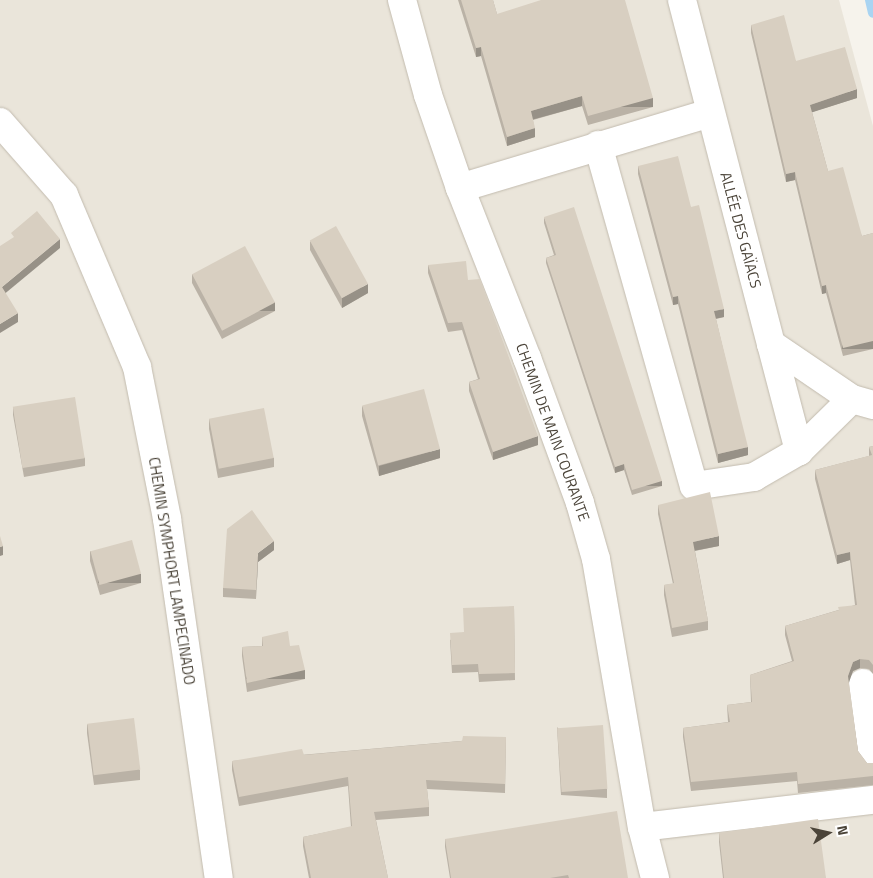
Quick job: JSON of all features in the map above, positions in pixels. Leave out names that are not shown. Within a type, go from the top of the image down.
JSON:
[{"type":"street","name":"CHEMIN DE MAIN COURANTE","points":[[402,0],[428,96],[460,188],[527,358],[580,502],[596,559],[642,827],[655,878]]},
{"type":"street","name":"ALLÉE DES GAÏACS","points":[[682,0],[799,450]]},
{"type":"street","points":[[460,188],[598,145],[710,113]]},
{"type":"street","name":"CHEMIN SYMPHORT LAMPECINADO","points":[[0,122],[64,195],[137,367],[167,519],[219,878]]},
{"type":"street","points":[[598,145],[694,486],[754,477],[799,450],[863,402],[771,344]]},
{"type":"street","points":[[863,682],[873,758]]},
{"type":"street","points":[[642,827],[873,800]]},
{"type":"shaded area","points":[[0,0],[839,0],[873,126],[873,878],[0,878]]},
{"type":"building","points":[[461,0],[493,0],[497,14],[541,0],[625,0],[653,98],[588,116],[582,96],[531,111],[535,128],[507,137],[481,47],[476,48]]},
{"type":"building","points":[[784,15],[796,61],[845,47],[857,89],[810,105],[828,171],[843,167],[862,236],[873,233],[873,341],[843,348],[826,285],[822,286],[795,172],[786,174],[751,25]]},
{"type":"building","points":[[678,156],[691,207],[699,205],[724,309],[714,311],[748,447],[718,454],[678,296],[673,297],[638,166]]},
{"type":"building","points":[[574,207],[662,481],[632,490],[624,464],[615,467],[546,258],[556,255],[544,217]]},
{"type":"building","points":[[37,211],[60,239],[2,287],[18,313],[0,324],[0,246],[14,237],[11,233]]},
{"type":"building","points":[[336,226],[368,284],[342,298],[310,241]]},
{"type":"building","points":[[245,246],[275,303],[222,331],[192,274]]},
{"type":"building","points":[[466,261],[468,280],[480,279],[538,436],[493,452],[469,382],[480,379],[462,322],[448,323],[428,265]]},
{"type":"building","points":[[424,389],[440,449],[378,465],[362,406]]},
{"type":"building","points":[[75,397],[85,458],[22,468],[13,407]]},
{"type":"building","points":[[264,408],[274,458],[219,469],[209,419]]},
{"type":"building","points":[[873,446],[873,665],[869,660],[860,659],[853,662],[848,676],[858,751],[867,763],[873,763],[873,776],[798,784],[797,772],[691,782],[683,728],[730,722],[727,705],[752,702],[750,675],[794,661],[785,626],[839,610],[838,607],[857,605],[850,552],[837,555],[815,470],[872,455],[869,447]]},
{"type":"building","points":[[710,492],[719,536],[693,542],[708,621],[672,628],[664,585],[674,583],[658,505]]},
{"type":"building","points":[[252,510],[274,541],[258,553],[256,590],[223,588],[227,529]]},
{"type":"building","points":[[0,536],[3,546],[0,547]]},
{"type":"building","points":[[132,540],[141,574],[100,585],[90,551]]},
{"type":"building","points":[[514,606],[515,673],[479,674],[478,664],[452,665],[450,633],[464,632],[463,608]]},
{"type":"building","points":[[288,631],[290,646],[299,645],[305,670],[247,683],[242,647],[263,646],[262,637]]},
{"type":"building","points":[[134,718],[140,770],[94,775],[87,724]]},
{"type":"building","points":[[603,725],[607,789],[562,792],[557,728]]},
{"type":"building","points":[[463,736],[506,737],[505,784],[426,780],[429,807],[374,812],[388,878],[311,878],[303,837],[352,826],[348,777],[239,797],[232,761],[302,749],[304,755],[462,741]]},
{"type":"building","points":[[617,811],[628,878],[569,878],[568,875],[550,878],[451,878],[445,839]]},
{"type":"building","points":[[818,819],[826,878],[724,878],[719,833]]},
{"type":"waterway","points":[[870,0],[873,13]]}]
